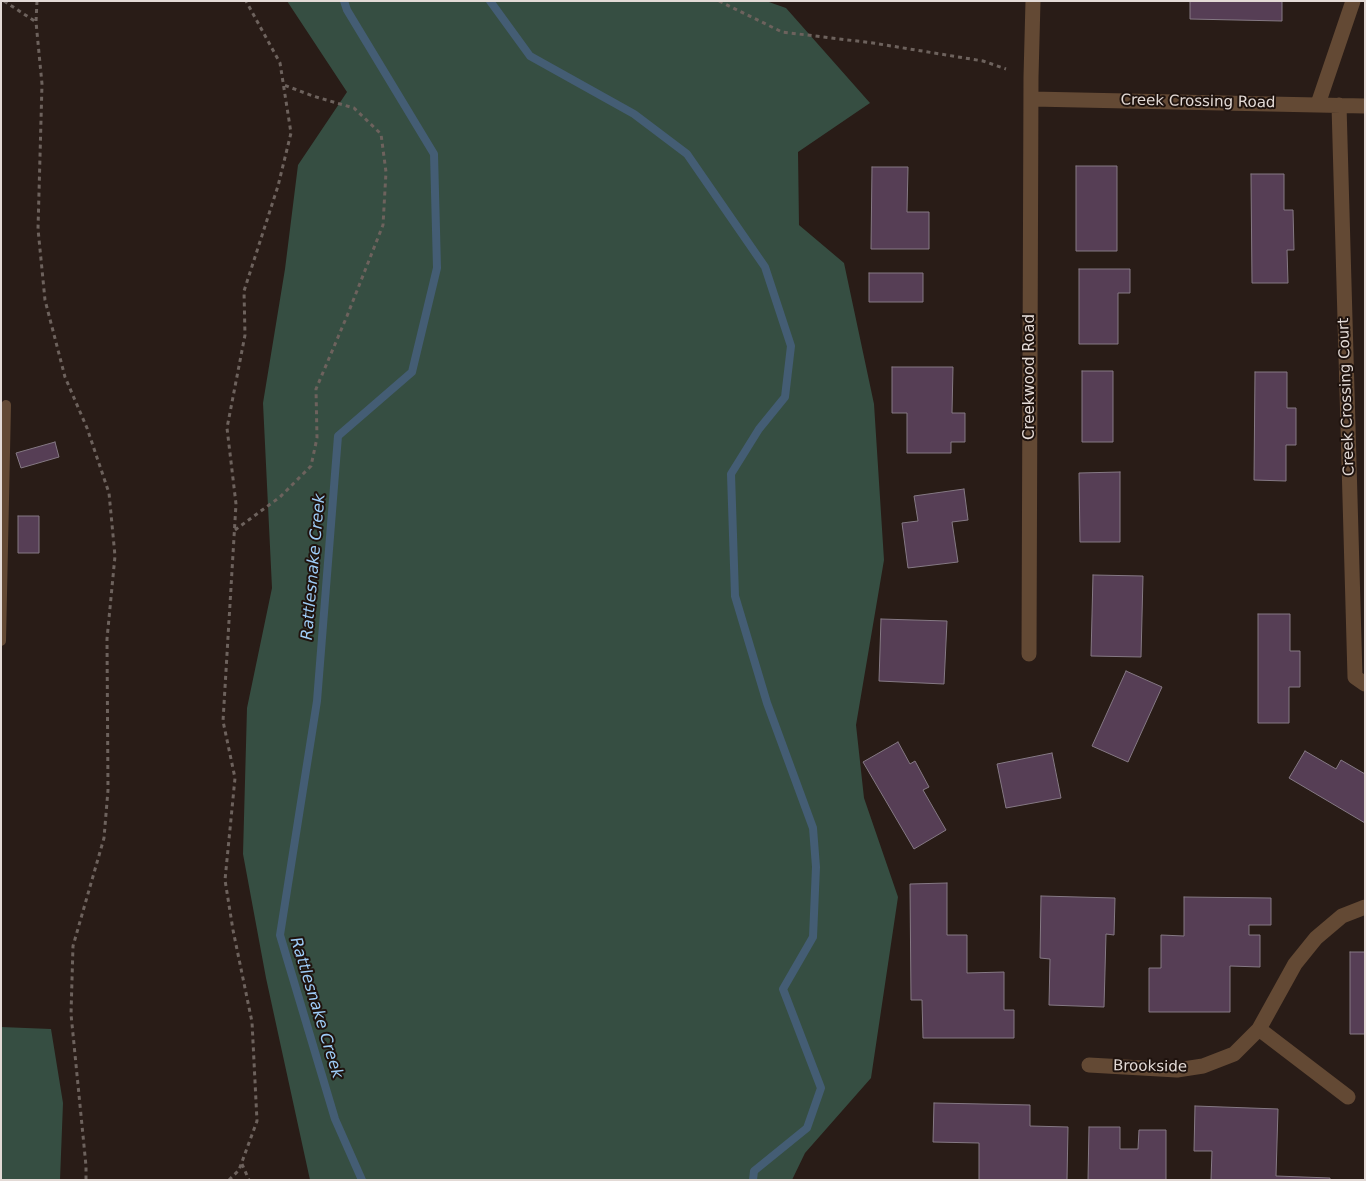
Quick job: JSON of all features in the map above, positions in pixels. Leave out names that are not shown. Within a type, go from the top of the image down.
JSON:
[{"type":"street","name":"Creekwood Road","points":[[1028,654],[1033,1]]},
{"type":"street","points":[[1318,104],[1353,1]]},
{"type":"street","name":"Creek Crossing Road","points":[[1032,99],[1365,106]]},
{"type":"street","name":"Creek Crossing Court","points":[[1339,105],[1355,677],[1365,684]]},
{"type":"street","name":"Brookside","points":[[1089,1065],[1177,1070],[1203,1066],[1234,1054],[1259,1029],[1295,964],[1316,938],[1342,916],[1365,907]]},
{"type":"street","points":[[1259,1029],[1348,1097]]},
{"type":"lane","points":[[1,640],[6,405]]},
{"type":"path","points":[[4,1],[36,22]]},
{"type":"path","points":[[37,1],[36,22],[42,84],[38,229],[45,300],[64,377],[87,428],[109,493],[115,556],[107,639],[108,790],[104,838],[73,946],[71,1014],[86,1180]]},
{"type":"path","points":[[229,1180],[240,1170],[257,1121],[252,1022],[225,880],[235,778],[224,722],[236,504],[227,428],[245,335],[244,291],[278,186],[291,133],[280,63],[246,1]]},
{"type":"path","points":[[719,1],[782,32],[873,43],[983,62],[1006,69]]},
{"type":"path","points":[[234,530],[280,497],[311,466],[317,438],[316,389],[383,225],[386,172],[381,134],[354,108],[313,96],[283,84]]},
{"type":"path","points":[[242,1163],[249,1180]]},
{"type":"green space","points":[[287,1],[766,1],[786,8],[870,103],[798,152],[799,225],[844,263],[874,404],[884,560],[856,725],[864,798],[898,897],[871,1078],[805,1153],[792,1180],[310,1180],[266,978],[243,854],[247,708],[272,588],[263,403],[285,269],[298,165],[347,92]]},
{"type":"green space","points":[[1,1027],[51,1029],[63,1103],[60,1180],[1,1180]]},
{"type":"building","points":[[1190,1],[1282,1],[1282,21],[1190,19]]},
{"type":"building","points":[[1076,166],[1117,166],[1117,251],[1076,251]]},
{"type":"building","points":[[872,167],[908,167],[907,212],[929,212],[929,249],[871,249]]},
{"type":"building","points":[[1251,174],[1284,174],[1284,210],[1293,210],[1294,250],[1287,250],[1288,283],[1252,283]]},
{"type":"building","points":[[1079,269],[1130,269],[1130,293],[1118,293],[1118,344],[1079,344]]},
{"type":"building","points":[[869,273],[923,273],[923,302],[869,302]]},
{"type":"building","points":[[892,367],[953,367],[952,413],[965,413],[965,442],[951,442],[951,453],[907,453],[907,413],[892,413]]},
{"type":"building","points":[[1082,371],[1113,371],[1113,442],[1082,442]]},
{"type":"building","points":[[1255,372],[1287,372],[1287,408],[1296,408],[1296,445],[1286,445],[1286,481],[1254,480]]},
{"type":"building","points":[[55,442],[59,457],[21,468],[16,453]]},
{"type":"building","points":[[1120,472],[1120,542],[1080,542],[1079,473]]},
{"type":"building","points":[[964,489],[968,520],[952,522],[958,562],[908,568],[902,523],[918,521],[914,496]]},
{"type":"building","points":[[18,516],[39,516],[39,553],[18,553]]},
{"type":"building","points":[[1093,575],[1143,576],[1141,657],[1091,656]]},
{"type":"building","points":[[1258,614],[1290,614],[1290,651],[1300,651],[1300,687],[1289,687],[1289,723],[1258,723]]},
{"type":"building","points":[[881,619],[947,621],[944,684],[879,681]]},
{"type":"building","points":[[1126,671],[1162,687],[1128,762],[1092,746]]},
{"type":"building","points":[[898,742],[910,764],[915,761],[929,787],[923,790],[946,830],[914,849],[863,762]]},
{"type":"building","points":[[1305,751],[1336,769],[1341,760],[1365,774],[1365,823],[1289,778]]},
{"type":"building","points":[[1052,753],[1061,798],[1006,808],[997,764]]},
{"type":"building","points":[[947,883],[947,935],[967,935],[967,973],[1004,972],[1004,1010],[1014,1010],[1014,1038],[923,1038],[922,1000],[911,1000],[910,884]]},
{"type":"building","points":[[1041,896],[1115,898],[1114,935],[1106,934],[1104,1007],[1049,1005],[1050,959],[1040,958]]},
{"type":"building","points":[[1184,897],[1271,898],[1271,925],[1249,925],[1249,935],[1260,935],[1260,967],[1230,966],[1230,1012],[1149,1012],[1149,968],[1161,968],[1161,935],[1184,936]]},
{"type":"building","points":[[1350,952],[1365,952],[1365,1034],[1350,1034]]},
{"type":"building","points":[[934,1103],[1030,1105],[1030,1126],[1068,1127],[1067,1180],[979,1180],[979,1143],[933,1142]]},
{"type":"building","points":[[1195,1106],[1278,1109],[1276,1176],[1330,1178],[1330,1180],[1211,1180],[1212,1151],[1194,1151]]},
{"type":"building","points":[[1089,1127],[1120,1127],[1120,1149],[1138,1149],[1139,1130],[1166,1130],[1166,1180],[1088,1180]]},
{"type":"waterway","name":"Rattlesnake Creek","points":[[344,1],[347,10],[434,154],[437,268],[412,372],[338,436],[317,701],[280,935],[335,1119],[362,1180]]},
{"type":"waterway","points":[[490,1],[530,56],[634,114],[687,154],[765,267],[791,346],[785,397],[759,429],[731,474],[735,596],[767,703],[813,828],[816,867],[813,937],[783,989],[821,1088],[807,1128],[754,1171],[753,1180]]}]
